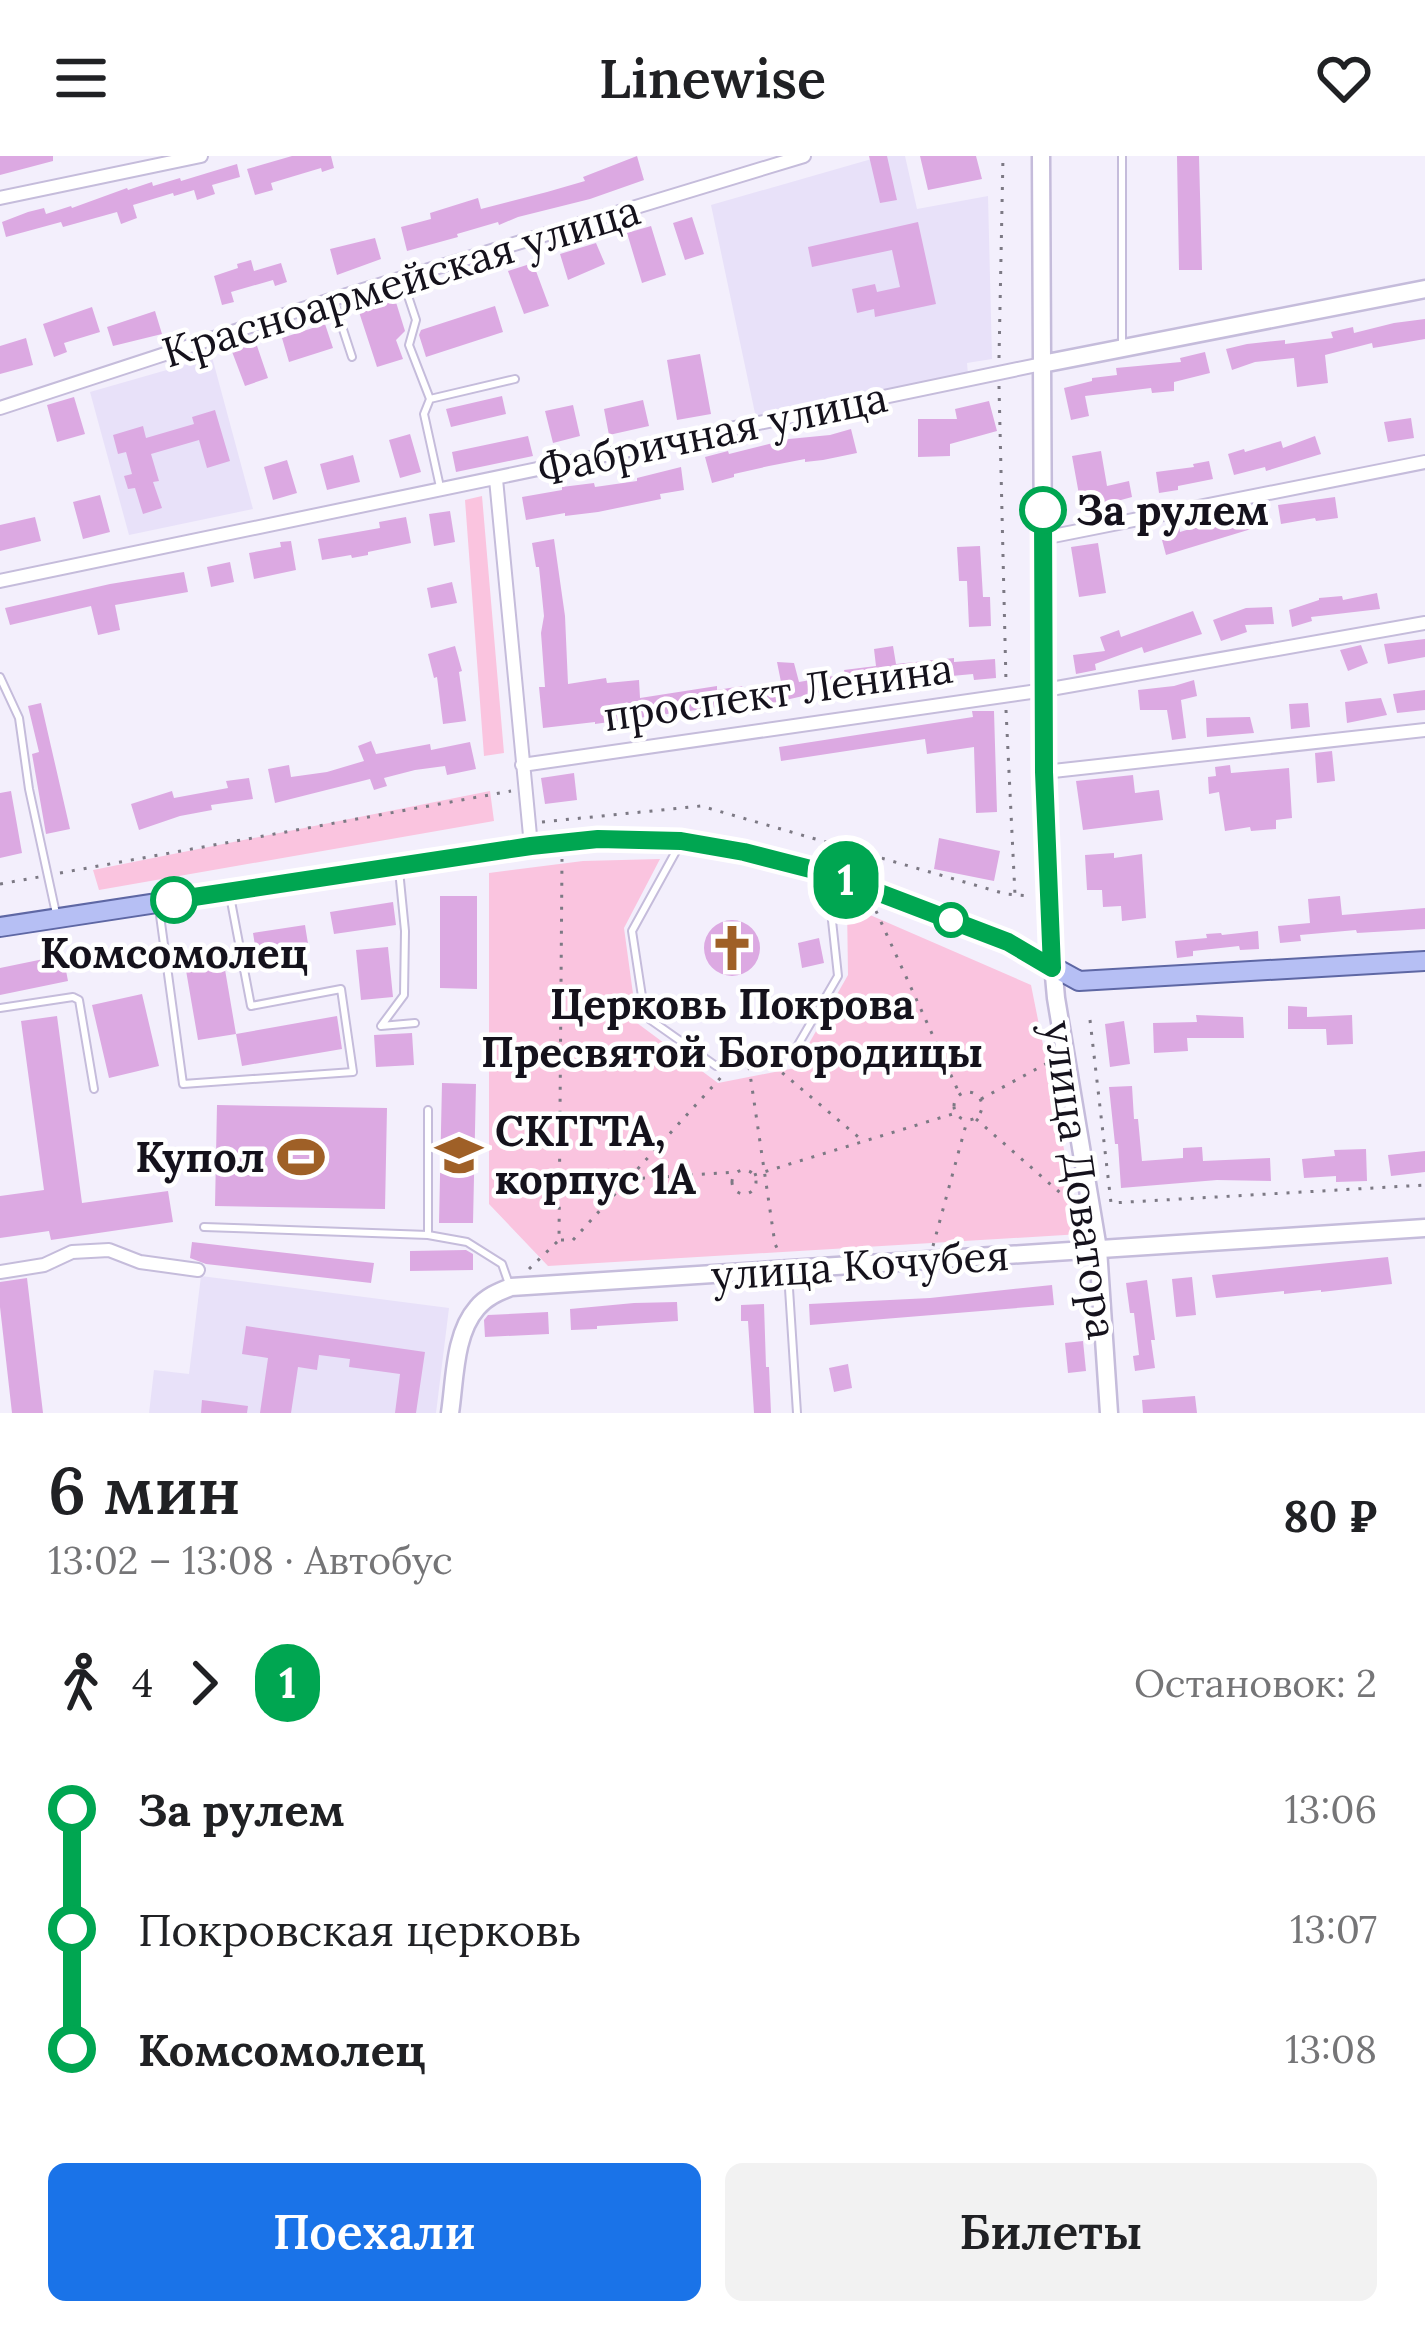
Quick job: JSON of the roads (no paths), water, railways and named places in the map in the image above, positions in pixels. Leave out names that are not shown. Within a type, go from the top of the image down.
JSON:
[{"type":"main road","points":[[0,927],[531,846],[598,839],[681,841],[776,859],[838,877],[1008,942],[1079,981],[1425,962]]},
{"type":"street","points":[[0,198],[201,156]]},
{"type":"street","name":"Красноармейская улица","points":[[0,408],[333,299],[804,156]]},
{"type":"street","name":"улица Доватора","points":[[1041,156],[1047,897],[1052,968],[1098,1249],[1109,1413]]},
{"type":"street","name":"Фабричная улица","points":[[0,581],[1425,289]]},
{"type":"street","points":[[1043,538],[1425,462]]},
{"type":"street","points":[[496,479],[531,846]]},
{"type":"street","name":"проспект Ленина","points":[[522,765],[1045,690],[1425,623]]},
{"type":"street","points":[[1044,772],[1425,730]]},
{"type":"street","name":"улица Кочубея","points":[[511,1287],[1425,1228]]},
{"type":"street","points":[[0,1272],[44,1265],[72,1252],[109,1250],[140,1262],[198,1270]]},
{"type":"street","points":[[450,1413],[466,1326],[491,1295],[511,1287]]},
{"type":"lane","points":[[1121,348],[1122,156]]},
{"type":"lane","points":[[402,278],[416,320],[409,345],[430,399],[424,414],[440,490]]},
{"type":"lane","points":[[333,299],[352,357]]},
{"type":"lane","points":[[430,399],[515,379]]},
{"type":"lane","points":[[0,677],[20,718],[29,789],[57,918]]},
{"type":"lane","points":[[681,841],[632,931],[645,1016],[716,1066],[795,1050],[838,976],[830,902],[838,877]]},
{"type":"lane","points":[[399,866],[404,995],[381,1026],[415,1023]]},
{"type":"lane","points":[[158,902],[183,1084],[352,1072],[341,989],[251,1006],[230,892]]},
{"type":"lane","points":[[0,1008],[79,1000],[94,1089]]},
{"type":"lane","points":[[428,1110],[428,1235]]},
{"type":"lane","points":[[204,1227],[428,1235],[467,1242],[502,1264],[511,1287]]},
{"type":"lane","points":[[788,1270],[797,1413]]},
{"type":"place","name":"За рулем","points":[[1043,510]]},
{"type":"place","name":"Комсомолец","points":[[174,900]]},
{"type":"place","name":"Церковь Покрова Пресвятой Богородицы","points":[[732,948]]},
{"type":"place","name":"СКГГТА, корпус 1А","points":[[459,1155]]},
{"type":"place","name":"Купол","points":[[301,1157]]}]
